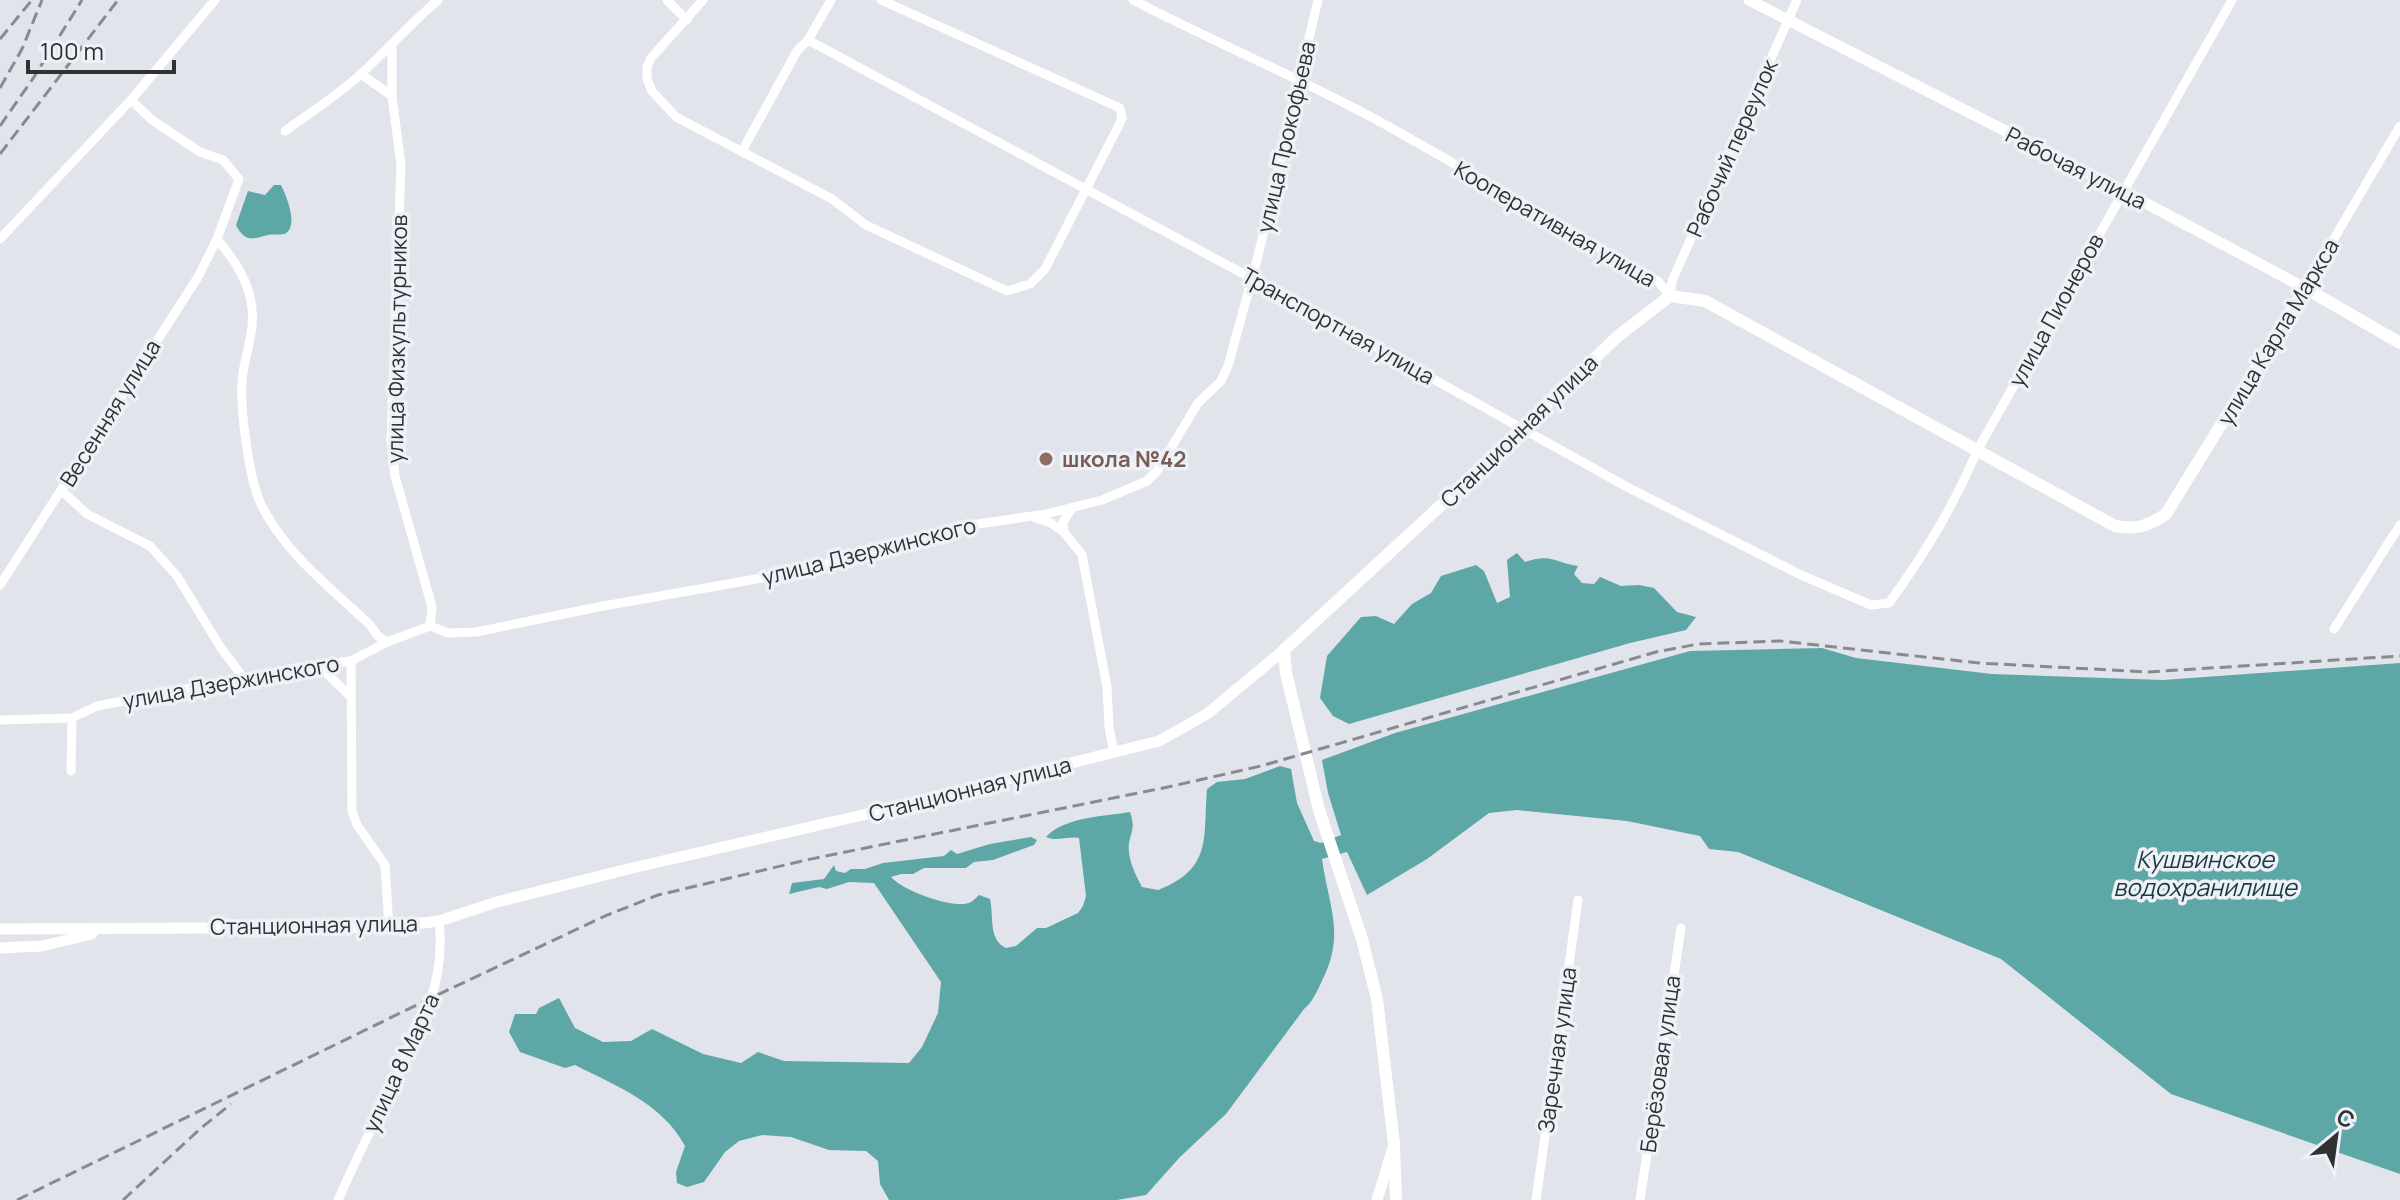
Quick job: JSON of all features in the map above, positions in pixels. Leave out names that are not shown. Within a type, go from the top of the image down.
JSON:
[{"type":"main road","name":"Рабочая улица","points":[[2305,288],[2400,343]]},
{"type":"main road","name":"улица Карла Маркса","points":[[2144,527],[2166,514],[2183,489],[2305,288]]},
{"type":"main road","name":"Станционная улица","points":[[1284,650],[1618,336],[1670,296]]},
{"type":"main road","name":"Кооперативная улица","points":[[1670,296],[1705,301],[2115,526],[2131,529],[2144,527]]},
{"type":"main road","points":[[1284,650],[1286,673],[1319,810],[1345,884],[1377,999],[1394,1144],[1396,1200]]},
{"type":"street","points":[[0,239],[131,100],[215,0]]},
{"type":"street","points":[[285,131],[361,74],[438,0]]},
{"type":"street","points":[[667,0],[687,20]]},
{"type":"street","points":[[703,0],[651,58],[647,67],[647,79],[661,104],[692,127],[832,199],[866,225],[1007,291],[1030,284],[1045,269],[1118,127],[1122,112],[1116,104],[881,0]]},
{"type":"street","points":[[742,151],[797,51],[808,40],[831,0]]},
{"type":"street","name":"Кооперативная улица","points":[[1133,0],[1217,43],[1299,79],[1384,124],[1658,281],[1670,296]]},
{"type":"street","name":"улица Прокофьева","points":[[1228,366],[1318,0]]},
{"type":"street","name":"Рабочая улица","points":[[1749,0],[2123,191],[2305,288]]},
{"type":"street","name":"Рабочий переулок","points":[[1670,296],[1672,281],[1797,0]]},
{"type":"street","name":"улица Пионеров","points":[[1871,605],[1889,603],[1954,505],[1978,449],[2232,0]]},
{"type":"street","name":"Транспортная улица","points":[[808,40],[1252,278],[1629,488],[1801,575],[1871,605]]},
{"type":"street","name":"улица Физкультурников","points":[[392,46],[392,96],[401,165],[391,440],[395,476],[432,607],[430,626]]},
{"type":"street","points":[[361,74],[392,96]]},
{"type":"street","points":[[131,100],[152,120],[200,152],[223,160],[239,179],[217,239],[239,266],[253,309],[241,380],[242,420],[259,498],[283,539],[383,639],[430,626]]},
{"type":"street","name":"улица Карла Маркса","points":[[2305,288],[2400,126]]},
{"type":"street","name":"Весенняя улица","points":[[0,585],[198,277],[217,239]]},
{"type":"street","name":"улица Дзержинского","points":[[430,626],[448,633],[476,632],[773,576],[845,560],[951,528],[1031,517],[1102,500],[1147,481],[1157,471],[1198,403],[1221,381],[1228,366]]},
{"type":"street","points":[[61,490],[87,514],[150,546],[177,576],[243,677]]},
{"type":"street","points":[[1064,532],[1063,522],[1072,508]]},
{"type":"street","points":[[1031,517],[1051,523],[1064,532],[1082,555],[1107,687],[1114,753]]},
{"type":"street","points":[[2334,629],[2400,525]]},
{"type":"street","name":"улица Дзержинского","points":[[0,720],[72,718],[97,706],[243,677],[351,661],[374,650],[383,639]]},
{"type":"street","name":"Станционная улица","points":[[0,929],[389,927],[439,921],[497,902],[628,869],[1159,741],[1192,724],[1284,650]]},
{"type":"street","points":[[351,661],[352,811],[357,825],[385,865],[389,927]]},
{"type":"street","points":[[318,665],[350,696]]},
{"type":"street","points":[[71,771],[72,718]]},
{"type":"street","name":"Заречная улица","points":[[1536,1200],[1578,900]]},
{"type":"street","name":"улица 8 Марта","points":[[338,1200],[419,1034],[433,997],[441,947],[439,921]]},
{"type":"street","name":"Берёзовая улица","points":[[1640,1200],[1681,928]]},
{"type":"street","name":"Станционная улица","points":[[0,948],[42,946],[112,930]]},
{"type":"street","points":[[1377,1200],[1394,1144]]},
{"type":"water","points":[[274,185],[281,185],[287,200],[290,228],[283,234],[246,237],[236,225],[248,191],[265,195]]},
{"type":"water","points":[[1517,553],[1525,562],[1548,559],[1578,566],[1574,574],[1582,583],[1594,584],[1600,577],[1621,586],[1654,588],[1677,612],[1696,617],[1686,630],[1630,643],[1349,724],[1333,716],[1320,698],[1327,656],[1361,617],[1376,616],[1394,624],[1412,604],[1431,593],[1441,576],[1476,565],[1484,571],[1497,603],[1510,597],[1507,560]]},
{"type":"water","name":"Кушвинское водохранилище","points":[[1822,648],[1856,658],[1992,674],[2163,680],[2400,663],[2400,1174],[2171,1094],[2001,959],[1738,852],[1709,849],[1700,836],[1627,821],[1517,810],[1489,813],[1427,859],[1367,895],[1347,852],[1322,859],[1334,935],[1329,966],[1316,994],[1226,1114],[1180,1157],[1146,1195],[1117,1200],[889,1200],[880,1184],[878,1161],[866,1151],[829,1150],[791,1137],[762,1135],[739,1141],[725,1152],[704,1182],[687,1187],[677,1183],[676,1172],[685,1146],[664,1118],[637,1097],[575,1065],[565,1068],[520,1052],[509,1032],[515,1014],[536,1014],[539,1008],[559,998],[575,1028],[603,1042],[631,1041],[652,1029],[703,1054],[741,1063],[758,1052],[784,1061],[909,1063],[922,1047],[938,1013],[941,982],[874,883],[849,882],[827,889],[819,887],[789,894],[792,883],[824,879],[834,865],[836,871],[845,873],[851,869],[944,856],[951,850],[957,854],[1031,837],[1037,840],[1034,845],[993,860],[974,862],[966,868],[924,868],[913,874],[891,877],[914,892],[955,904],[965,904],[979,895],[990,899],[996,939],[1006,948],[1016,946],[1037,928],[1046,928],[1078,913],[1083,906],[1086,896],[1079,838],[1046,837],[1074,821],[1130,812],[1133,825],[1129,854],[1132,866],[1142,887],[1158,890],[1176,882],[1197,861],[1204,837],[1207,789],[1217,782],[1245,779],[1280,766],[1291,769],[1297,803],[1314,841],[1321,843],[1341,835],[1322,760],[1395,733],[1690,651]]},
{"type":"railway","points":[[0,39],[32,0]]},
{"type":"railway","points":[[0,88],[22,49],[42,0]]},
{"type":"railway","points":[[0,126],[82,0]]},
{"type":"railway","points":[[0,154],[118,0]]},
{"type":"railway","points":[[17,1200],[433,997],[605,916],[658,895],[806,860],[1261,766],[1656,652],[1698,644],[1780,641],[1979,663],[2148,672],[2400,656]]},
{"type":"railway","points":[[123,1200],[231,1104]]},
{"type":"place","name":"школа №42","points":[[1046,459]]}]
